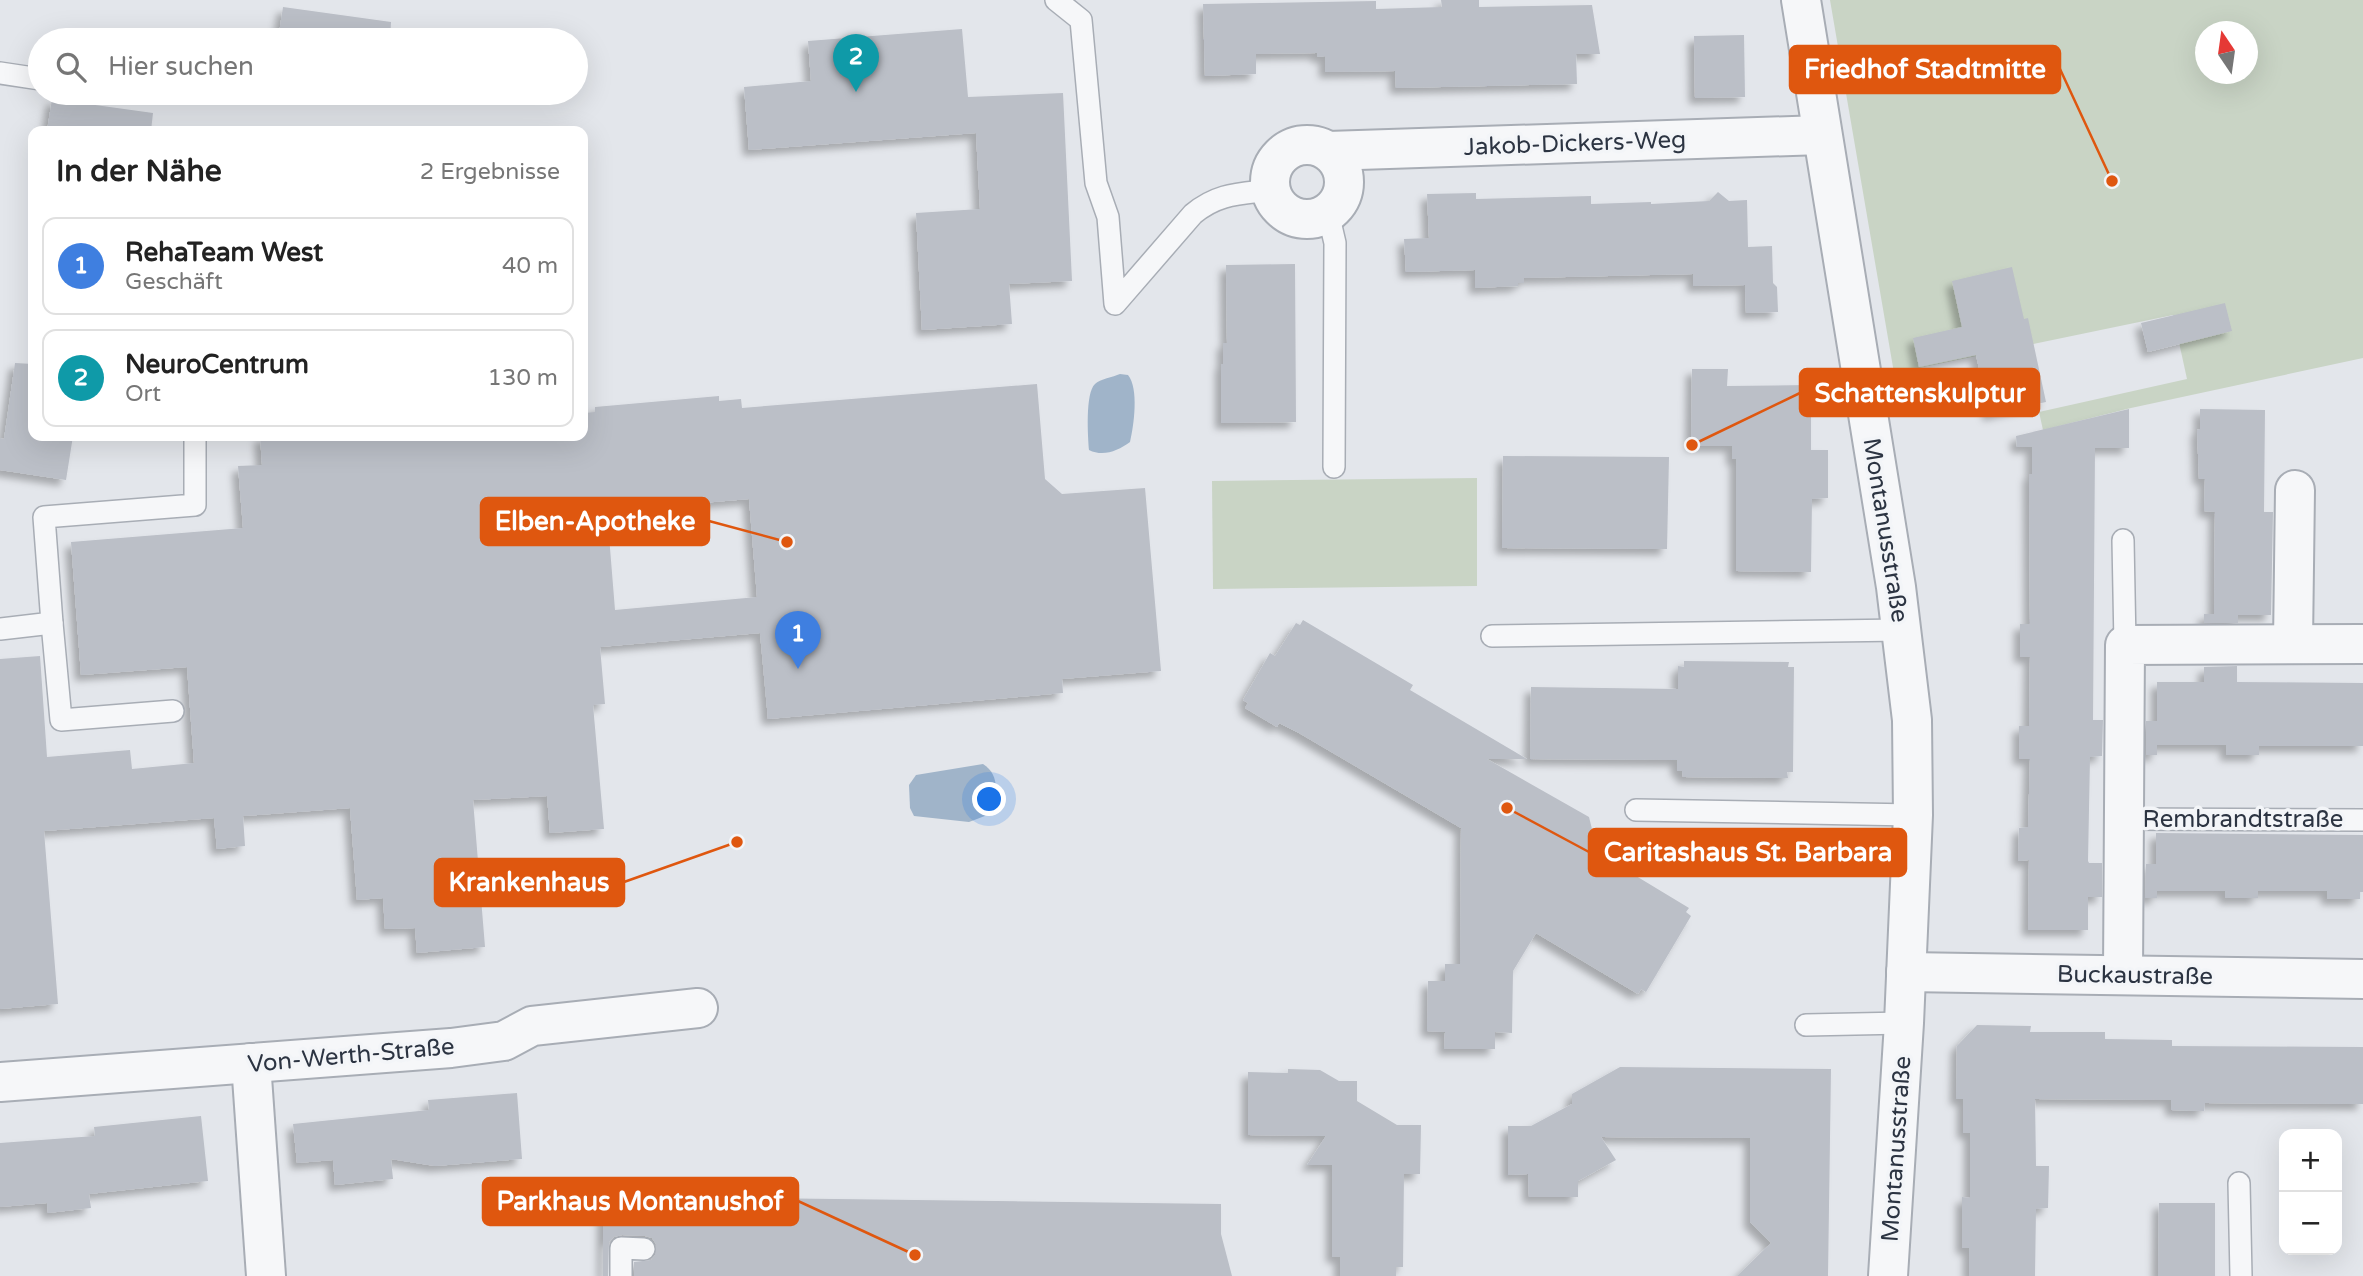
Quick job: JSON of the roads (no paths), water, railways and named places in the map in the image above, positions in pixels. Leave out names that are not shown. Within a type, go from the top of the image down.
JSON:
[{"type":"street","name":"Montanusstraße","points":[[1801,0],[1876,459],[1902,630],[1912,720],[1913,815],[1904,1023],[1888,1276]]},
{"type":"street","name":"Jakob-Dickers-Weg","points":[[1271,190],[1271,172],[1275,163],[1290,149],[1310,145],[1328,151],[1822,135]]},
{"type":"street","points":[[1271,190],[1280,207],[1294,217],[1311,219],[1328,213],[1341,198],[1344,177],[1335,158],[1328,151]]},
{"type":"street","points":[[2293,643],[2295,490]]},
{"type":"street","points":[[2125,645],[2363,644]]},
{"type":"street","name":"Rembrandtstraße","points":[[2123,974],[2125,645]]},
{"type":"street","name":"Buckaustraße","points":[[1906,972],[2363,979]]},
{"type":"street","name":"Von-Werth-Straße","points":[[0,1082],[451,1048],[504,1041],[531,1026],[698,1008]]},
{"type":"street","points":[[251,1063],[266,1276]]},
{"type":"lane","points":[[1056,0],[1081,20],[1096,183],[1108,217],[1115,304],[1193,214],[1206,204],[1223,197],[1271,190]]},
{"type":"lane","points":[[0,73],[28,77]]},
{"type":"lane","points":[[1328,213],[1335,243],[1334,467]]},
{"type":"lane","points":[[173,711],[61,720],[44,517],[195,505],[195,441]]},
{"type":"lane","name":"Rembrandtstraße","points":[[2123,540],[2125,645]]},
{"type":"lane","points":[[0,629],[52,623]]},
{"type":"lane","points":[[1492,636],[1902,630]]},
{"type":"lane","points":[[1636,810],[1913,815]]},
{"type":"lane","name":"Rembrandtstraße","points":[[2124,819],[2363,820]]},
{"type":"lane","name":"Montanusstraße","points":[[1806,1024],[1904,1023]]},
{"type":"lane","points":[[2239,1183],[2241,1276]]},
{"type":"lane","points":[[621,1276],[621,1248],[644,1249]]},
{"type":"water","points":[[1120,374],[1128,375],[1134,389],[1134,417],[1130,442],[1110,452],[1094,452],[1089,450],[1088,435],[1088,405],[1092,389],[1100,381]]},
{"type":"water","points":[[983,764],[993,774],[996,787],[990,814],[969,822],[914,816],[910,808],[909,785],[916,775]]},
{"type":"place","name":"NeuroCentrum","points":[[856,92]]},
{"type":"place","name":"Friedhof Stadtmitte","points":[[2112,181]]},
{"type":"place","name":"Schattenskulptur","points":[[1692,445]]},
{"type":"place","name":"Elben-Apotheke","points":[[787,542]]},
{"type":"place","name":"RehaTeam West","points":[[798,669]]},
{"type":"place","name":"Caritashaus St. Barbara","points":[[1507,808]]},
{"type":"place","name":"Krankenhaus","points":[[737,842]]},
{"type":"place","name":"Parkhaus Montanushof","points":[[915,1255]]}]
